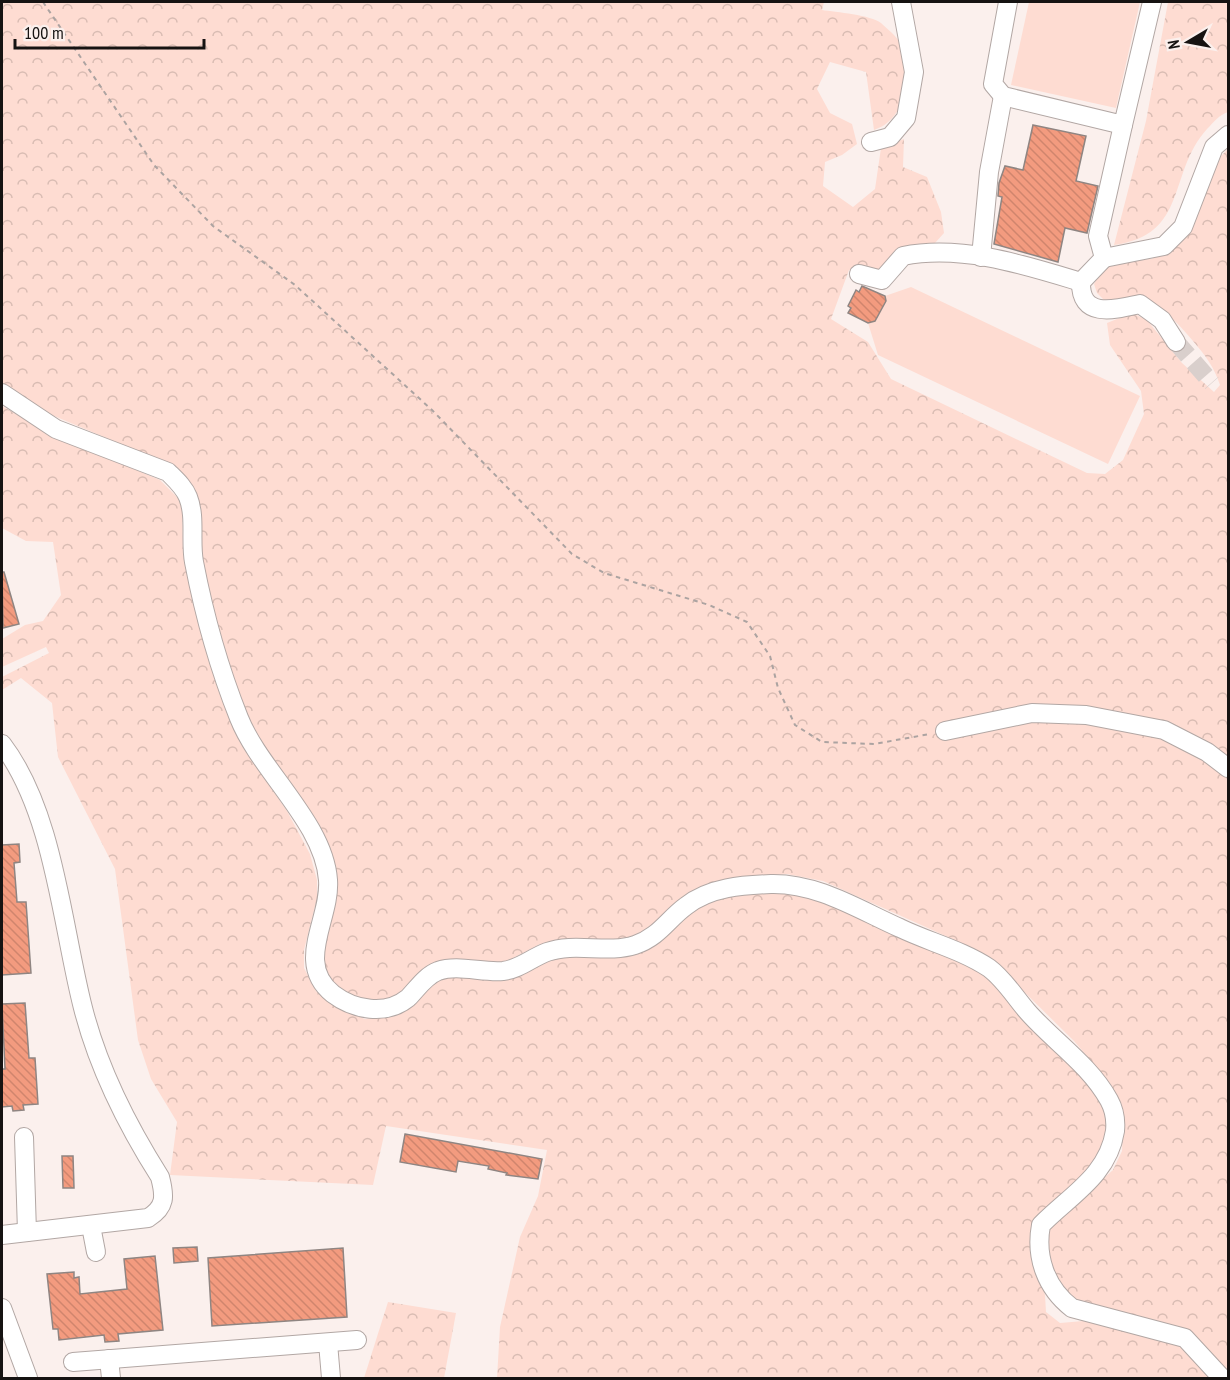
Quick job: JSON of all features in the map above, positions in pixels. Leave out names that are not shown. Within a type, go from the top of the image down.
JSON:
[{"type":"street","points":[[871,142],[890,137],[906,118],[914,72],[901,2]]},
{"type":"street","points":[[1008,2],[993,84],[1003,96],[1123,125]]},
{"type":"street","points":[[1104,258],[1098,236],[1152,2]]},
{"type":"street","points":[[981,257],[990,172],[1003,96]]},
{"type":"street","points":[[1176,342],[1162,320],[1140,304],[1113,310],[1099,310],[1088,304],[1081,289],[1081,282],[1104,258],[1164,246],[1183,227],[1215,147],[1228,135]]},
{"type":"street","points":[[859,274],[882,280],[903,256],[943,251],[981,257],[1081,282]]},
{"type":"street","points":[[2,393],[56,429],[168,472],[180,483],[191,509],[191,543],[199,584],[239,718],[251,744],[297,806],[320,852],[328,878],[326,903],[314,960],[318,976],[336,996],[363,1008],[385,1009],[407,998],[436,972],[456,969],[514,969],[549,951],[620,949],[640,944],[661,932],[686,906],[707,894],[740,885],[796,884],[842,902],[976,961],[993,971],[1029,1013],[1070,1052],[1104,1093],[1115,1116],[1114,1132],[1101,1166],[1089,1183],[1041,1225],[1039,1248],[1046,1275],[1057,1296],[1072,1308],[1185,1338],[1222,1378]]},
{"type":"street","points":[[945,731],[1032,713],[1086,715],[1164,730],[1207,752],[1228,768]]},
{"type":"street","points":[[2,744],[12,758],[48,848],[77,982],[92,1039],[106,1076],[160,1177],[164,1191],[164,1202],[158,1211],[148,1218],[2,1235]]},
{"type":"street","points":[[24,1137],[27,1232]]},
{"type":"street","points":[[91,1226],[96,1252]]},
{"type":"street","points":[[2,1308],[28,1378]]},
{"type":"street","points":[[73,1362],[357,1340]]},
{"type":"street","points":[[328,1343],[331,1378]]},
{"type":"street","points":[[109,1359],[111,1378]]},
{"type":"path","points":[[43,2],[154,165],[213,226],[295,285],[432,410],[572,554],[604,573],[709,605],[747,622],[770,656],[778,688],[795,725],[822,742],[874,744],[945,731]]},
{"type":"green space","points":[[2,2],[824,2],[822,10],[876,20],[900,43],[905,68],[904,94],[894,116],[886,124],[874,130],[866,72],[830,62],[817,89],[830,113],[852,124],[857,144],[842,155],[825,162],[823,186],[853,207],[875,189],[881,148],[904,139],[903,167],[927,177],[941,212],[944,233],[935,243],[896,252],[877,271],[849,270],[831,319],[868,342],[891,379],[1087,473],[1105,474],[1123,460],[1144,414],[1141,391],[1110,345],[1107,323],[1132,313],[1147,320],[1182,363],[1214,392],[1220,385],[1201,351],[1184,330],[1165,313],[1145,302],[1120,299],[1105,301],[1097,293],[1094,284],[1104,267],[1119,261],[1151,259],[1168,252],[1208,185],[1221,156],[1228,149],[1228,1378],[1193,1337],[1073,1299],[1059,1285],[1050,1260],[1047,1235],[1055,1221],[1113,1170],[1122,1151],[1123,1127],[1110,1083],[1074,1041],[1000,968],[968,946],[823,881],[787,874],[742,878],[703,888],[681,898],[656,923],[636,935],[618,941],[540,944],[502,964],[446,963],[397,996],[370,1005],[335,988],[320,963],[334,877],[243,710],[196,551],[186,479],[178,468],[47,413],[2,386]]},
{"type":"green space","points":[[1029,2],[1140,2],[1116,108],[1011,85]]},
{"type":"green space","points":[[1168,2],[1228,2],[1228,112],[1214,121],[1195,146],[1186,164],[1174,200],[1166,216],[1155,229],[1138,239],[1114,245],[1146,121]]},
{"type":"green space","points":[[911,287],[1140,396],[1108,464],[878,355],[868,323],[875,321],[886,301],[885,296]]},
{"type":"green space","points":[[2,406],[53,435],[160,480],[182,502],[183,555],[230,721],[242,746],[287,811],[310,854],[317,880],[317,898],[304,950],[304,968],[316,991],[337,1008],[365,1019],[391,1014],[442,976],[507,979],[521,976],[550,958],[603,955],[705,902],[762,890],[812,897],[977,969],[988,977],[1095,1091],[1104,1107],[1108,1127],[1098,1162],[1048,1207],[1035,1261],[1045,1295],[1046,1312],[1060,1323],[1095,1320],[1178,1340],[1217,1378],[497,1378],[500,1327],[520,1237],[538,1196],[547,1150],[386,1126],[373,1185],[170,1175],[177,1122],[151,1079],[138,1040],[115,869],[58,757],[52,703],[21,678],[2,690],[2,677],[49,653],[46,647],[2,667],[2,639],[25,625],[43,621],[61,595],[53,542],[26,541],[2,528]]},
{"type":"green space","points":[[388,1302],[456,1313],[444,1378],[364,1378]]},
{"type":"building","points":[[1033,125],[1086,136],[1076,181],[1098,186],[1087,233],[1065,228],[1058,262],[994,244],[1002,197],[998,196],[999,183],[1005,166],[1023,170]]},
{"type":"building","points":[[862,286],[885,296],[886,301],[875,321],[868,323],[848,313],[851,308],[848,306],[856,290],[859,292]]},
{"type":"building","points":[[2,572],[4,572],[19,624],[3,628]]},
{"type":"building","points":[[19,844],[20,862],[14,863],[17,902],[26,902],[31,973],[2,975],[2,845]]},
{"type":"building","points":[[25,1003],[29,1058],[35,1058],[38,1104],[23,1105],[24,1110],[13,1111],[12,1106],[2,1107],[2,1069],[5,1069],[2,1004]]},
{"type":"building","points":[[405,1134],[542,1159],[538,1179],[506,1175],[507,1173],[488,1169],[489,1166],[458,1161],[456,1172],[400,1162]]},
{"type":"building","points":[[62,1156],[73,1156],[74,1188],[63,1188]]},
{"type":"building","points":[[197,1247],[198,1261],[174,1263],[173,1248]]},
{"type":"building","points":[[343,1248],[347,1317],[212,1326],[208,1258]]},
{"type":"building","points":[[155,1256],[163,1330],[118,1334],[119,1341],[105,1342],[104,1335],[59,1340],[58,1329],[53,1329],[47,1274],[74,1272],[74,1278],[79,1277],[80,1294],[127,1289],[124,1259]]},
{"type":"tunnel","points":[[1176,342],[1212,383]]}]
